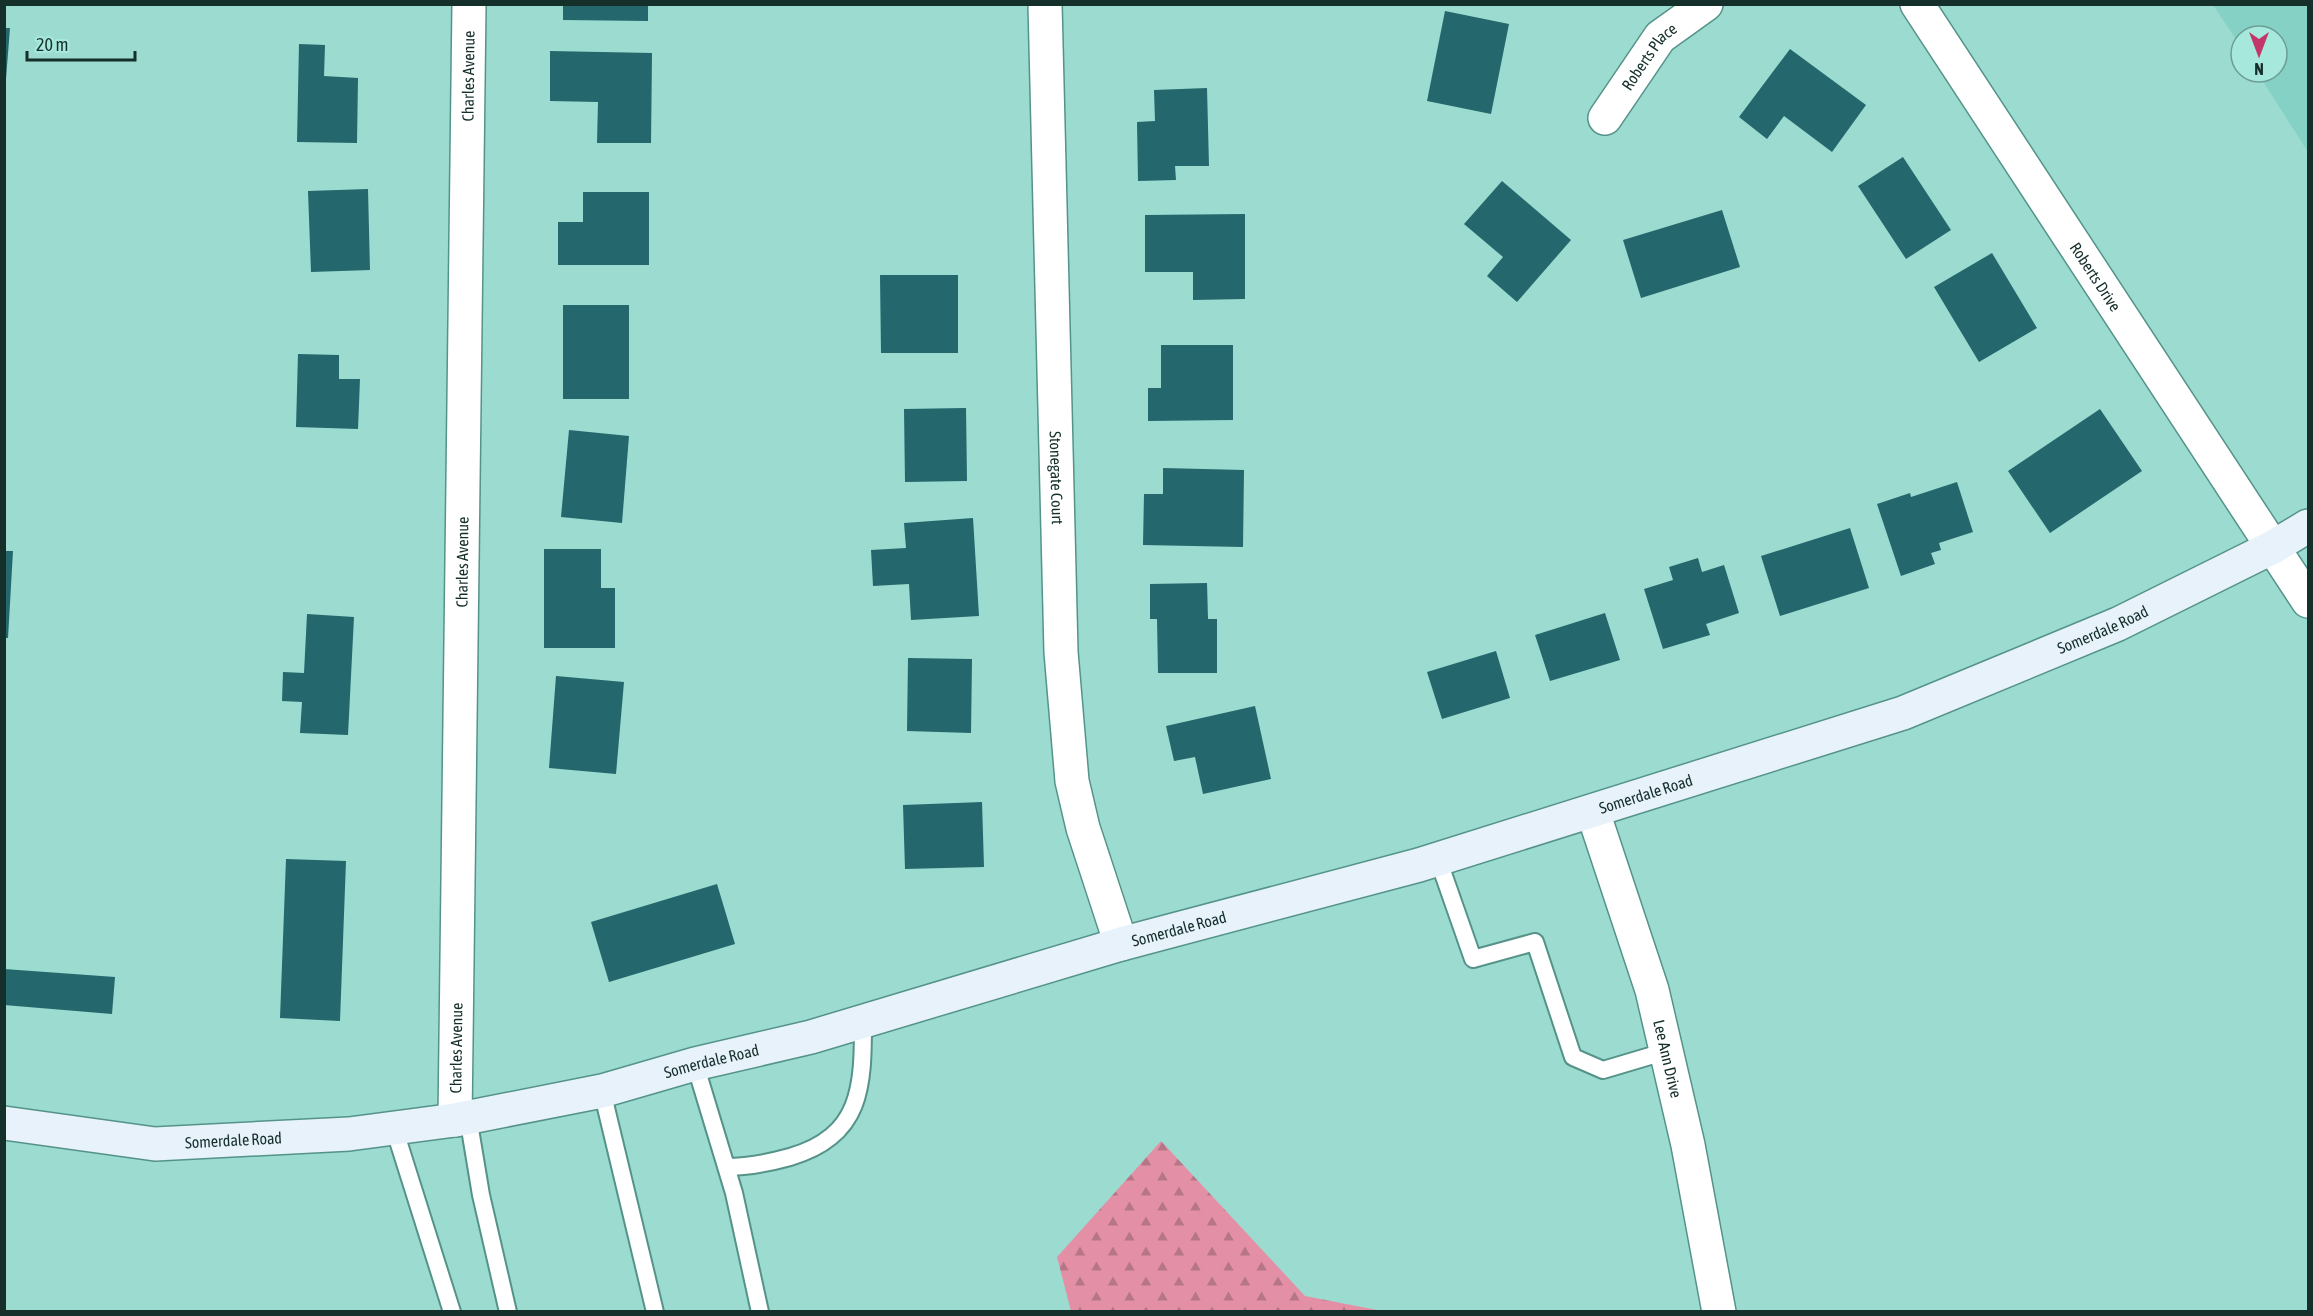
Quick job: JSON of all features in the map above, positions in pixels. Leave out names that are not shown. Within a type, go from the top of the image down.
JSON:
[{"type":"main road","name":"Somerdale Road","points":[[4,1124],[155,1144],[349,1134],[461,1118],[602,1091],[694,1064],[811,1037],[1121,944],[1438,859],[1903,713],[2118,624],[2273,547],[2308,525]]},
{"type":"street","name":"Charles Avenue","points":[[461,1118],[469,4]]},
{"type":"street","name":"Stonegate Court","points":[[1045,4],[1061,652],[1072,781],[1083,828],[1121,944]]},
{"type":"street","name":"Roberts Place","points":[[1605,118],[1660,37],[1706,4]]},
{"type":"street","name":"Roberts Drive","points":[[1917,4],[2308,601]]},
{"type":"street","name":"Lee Ann Drive","points":[[1593,812],[1652,990],[1688,1145],[1719,1311]]},
{"type":"lane","points":[[1438,859],[1473,959],[1535,942],[1573,1057],[1603,1070],[1666,1051]]},
{"type":"lane","points":[[726,1167],[768,1163],[802,1154],[825,1143],[842,1129],[854,1109],[860,1089],[863,1068],[863,1021]]},
{"type":"lane","points":[[694,1064],[726,1167],[760,1311]]},
{"type":"lane","points":[[602,1091],[655,1311]]},
{"type":"lane","points":[[461,1118],[508,1311]]},
{"type":"lane","points":[[394,1128],[452,1311]]},
{"type":"shaded area","points":[[2213,5],[2308,5],[2308,152],[2265,84],[2289,84],[2289,24],[2229,24],[2229,29]]},
{"type":"green space","points":[[1161,1141],[1305,1296],[1382,1311],[1071,1311],[1057,1257]]},
{"type":"building","points":[[563,4],[648,4],[648,21],[563,20]]},
{"type":"building","points":[[1445,11],[1509,24],[1491,114],[1427,101]]},
{"type":"building","points":[[4,28],[10,28],[6,79],[4,78]]},
{"type":"building","points":[[299,44],[325,45],[324,76],[358,78],[357,143],[297,142]]},
{"type":"building","points":[[1790,49],[1866,105],[1832,152],[1784,116],[1767,139],[1739,117]]},
{"type":"building","points":[[550,51],[652,53],[651,143],[597,143],[598,102],[550,101]]},
{"type":"building","points":[[1207,88],[1209,166],[1175,166],[1176,180],[1138,181],[1137,122],[1155,121],[1154,90]]},
{"type":"building","points":[[1903,157],[1951,230],[1906,259],[1858,186]]},
{"type":"building","points":[[1502,181],[1571,240],[1517,302],[1487,276],[1503,257],[1464,224]]},
{"type":"building","points":[[368,189],[370,270],[311,272],[308,191]]},
{"type":"building","points":[[583,192],[649,192],[649,265],[558,265],[558,222],[583,222]]},
{"type":"building","points":[[1722,210],[1740,267],[1641,298],[1623,240]]},
{"type":"building","points":[[1245,214],[1245,299],[1193,300],[1193,272],[1145,272],[1145,215]]},
{"type":"building","points":[[1992,253],[2037,328],[1979,362],[1934,287]]},
{"type":"building","points":[[880,275],[958,275],[958,353],[881,353]]},
{"type":"building","points":[[563,305],[629,305],[629,399],[563,399]]},
{"type":"building","points":[[1161,345],[1233,345],[1233,420],[1148,421],[1148,388],[1161,388]]},
{"type":"building","points":[[298,354],[339,355],[339,379],[360,379],[358,429],[296,427]]},
{"type":"building","points":[[966,408],[967,481],[905,482],[904,409]]},
{"type":"building","points":[[2100,409],[2142,471],[2050,533],[2008,471]]},
{"type":"building","points":[[569,430],[629,436],[622,523],[561,517]]},
{"type":"building","points":[[1163,468],[1244,470],[1243,547],[1143,545],[1144,494],[1163,494]]},
{"type":"building","points":[[1957,482],[1973,532],[1939,543],[1941,550],[1931,553],[1935,564],[1901,576],[1877,504],[1910,493],[1911,497]]},
{"type":"building","points":[[973,518],[979,616],[911,620],[909,584],[873,586],[871,550],[906,548],[904,523]]},
{"type":"building","points":[[1850,528],[1869,588],[1780,616],[1761,556]]},
{"type":"building","points":[[544,549],[601,549],[601,588],[615,588],[615,648],[544,648]]},
{"type":"building","points":[[5,551],[13,551],[8,638],[5,638]]},
{"type":"building","points":[[1698,558],[1702,572],[1724,565],[1739,613],[1706,624],[1710,635],[1663,649],[1644,589],[1673,580],[1669,567]]},
{"type":"building","points":[[1207,583],[1208,619],[1217,619],[1217,673],[1158,673],[1157,619],[1150,619],[1150,584]]},
{"type":"building","points":[[1605,613],[1620,660],[1550,681],[1535,635]]},
{"type":"building","points":[[307,614],[354,617],[348,735],[300,733],[302,702],[282,701],[283,672],[304,673]]},
{"type":"building","points":[[1496,651],[1510,698],[1442,719],[1427,672]]},
{"type":"building","points":[[908,658],[972,659],[971,733],[907,731]]},
{"type":"building","points":[[556,676],[624,682],[616,774],[549,768]]},
{"type":"building","points":[[1255,706],[1271,779],[1203,794],[1195,757],[1174,761],[1166,726]]},
{"type":"building","points":[[982,802],[984,867],[905,869],[903,805]]},
{"type":"building","points":[[286,859],[346,861],[340,1021],[280,1018]]},
{"type":"building","points":[[717,884],[735,944],[609,982],[591,922]]},
{"type":"building","points":[[4,969],[115,977],[112,1014],[4,1005]]}]
